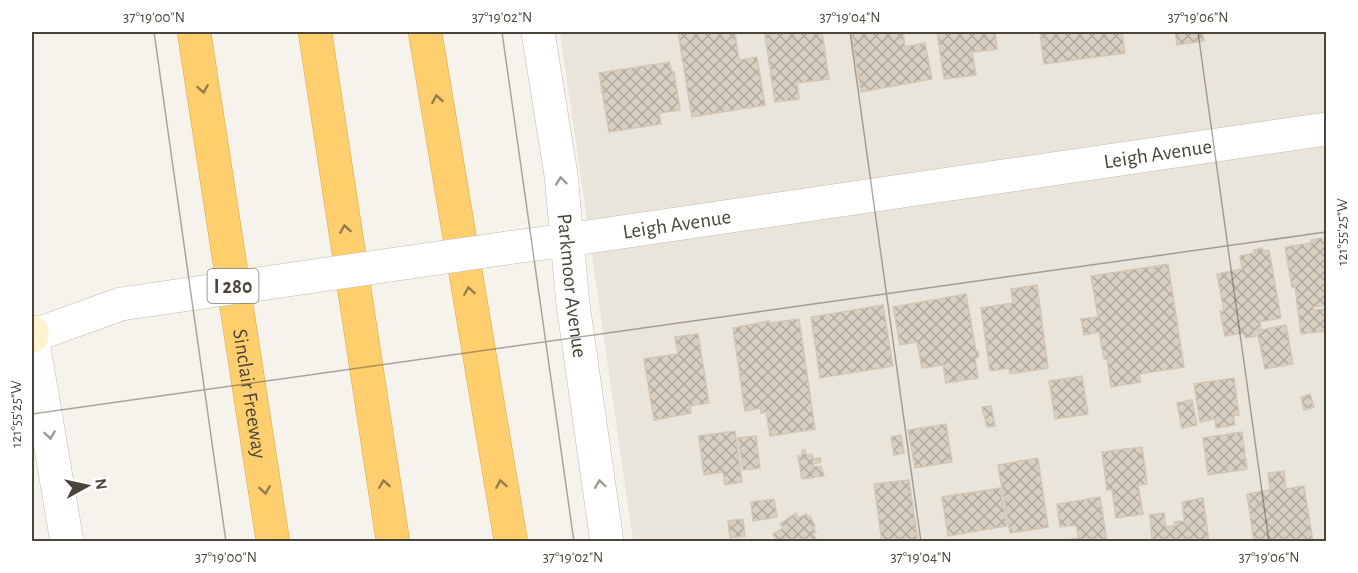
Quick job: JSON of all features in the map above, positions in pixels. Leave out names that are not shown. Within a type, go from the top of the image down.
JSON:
[{"type":"highway","name":"Sinclair Freeway","points":[[194,32],[273,542]]},
{"type":"highway","points":[[315,32],[393,542]]},
{"type":"highway","points":[[424,32],[511,542]]},
{"type":"street","name":"Parkmoor Avenue","points":[[538,32],[561,175],[573,304],[607,542]]},
{"type":"street","name":"Leigh Avenue","points":[[32,335],[121,304],[1326,129]]},
{"type":"street","points":[[32,335],[67,542]]},
{"type":"shaded area","points":[[560,32],[1326,32],[1326,541],[633,541]]},
{"type":"building","points":[[678,32],[735,32],[739,60],[757,57],[765,105],[692,117]]},
{"type":"building","points":[[785,32],[822,32],[829,79],[797,83],[799,99],[775,102],[765,35]]},
{"type":"building","points":[[851,32],[903,32],[905,47],[925,43],[932,79],[861,92]]},
{"type":"building","points":[[937,32],[995,32],[997,49],[972,52],[976,75],[944,79]]},
{"type":"building","points":[[1040,32],[1122,32],[1125,53],[1044,64]]},
{"type":"building","points":[[1175,32],[1202,32],[1204,41],[1177,45]]},
{"type":"building","points":[[669,62],[674,72],[680,110],[659,113],[661,124],[609,132],[599,73]]},
{"type":"building","points":[[1322,238],[1326,241],[1326,305],[1313,307],[1314,310],[1324,309],[1326,331],[1301,334],[1295,286],[1292,287],[1285,247],[1311,243],[1311,240]]},
{"type":"building","points":[[1262,248],[1263,251],[1269,250],[1281,318],[1260,322],[1261,330],[1286,325],[1293,364],[1265,369],[1257,330],[1254,331],[1256,336],[1245,338],[1243,333],[1225,336],[1220,311],[1224,311],[1217,274],[1242,269],[1240,256],[1255,253],[1254,250]]},
{"type":"building","points":[[1168,264],[1184,367],[1139,374],[1141,382],[1111,387],[1107,359],[1104,359],[1099,332],[1084,335],[1081,319],[1098,317],[1091,276]]},
{"type":"building","points":[[1037,285],[1048,368],[1010,374],[1009,368],[990,371],[981,308],[1013,303],[1011,289]]},
{"type":"building","points":[[966,294],[976,351],[979,356],[975,359],[978,378],[946,383],[943,365],[922,368],[917,342],[900,345],[893,307]]},
{"type":"building","points":[[883,305],[893,366],[820,378],[811,317]]},
{"type":"building","points":[[799,319],[815,429],[770,436],[766,412],[761,413],[761,408],[745,411],[733,328],[769,321],[769,323]]},
{"type":"building","points":[[698,334],[709,403],[690,406],[691,413],[654,420],[644,359],[678,354],[675,337]]},
{"type":"building","points":[[1082,376],[1088,414],[1055,419],[1049,381]]},
{"type":"building","points":[[1234,378],[1239,415],[1233,416],[1235,425],[1216,428],[1215,419],[1200,422],[1194,384]]},
{"type":"building","points":[[1310,394],[1314,407],[1304,410],[1301,397]]},
{"type":"building","points":[[1192,400],[1197,425],[1182,428],[1177,403]]},
{"type":"building","points":[[991,406],[995,426],[987,427],[982,407]]},
{"type":"building","points":[[946,424],[952,462],[915,468],[908,430]]},
{"type":"building","points":[[735,431],[742,482],[725,485],[723,472],[704,475],[699,436]]},
{"type":"building","points":[[1242,432],[1247,469],[1208,475],[1203,438]]},
{"type":"building","points":[[901,435],[904,453],[894,455],[891,437]]},
{"type":"building","points":[[756,436],[760,468],[743,470],[738,438]]},
{"type":"building","points":[[1142,447],[1147,484],[1138,485],[1143,514],[1116,518],[1112,489],[1107,490],[1102,452]]},
{"type":"building","points":[[802,450],[805,450],[806,455],[812,454],[813,459],[820,458],[821,462],[813,464],[813,467],[821,466],[824,476],[802,479],[798,456],[802,456]]},
{"type":"building","points":[[1038,458],[1048,527],[1010,533],[998,465]]},
{"type":"building","points":[[1284,471],[1286,489],[1304,486],[1313,542],[1254,542],[1247,494],[1270,490],[1268,473]]},
{"type":"building","points":[[909,480],[918,541],[882,542],[874,484]]},
{"type":"building","points":[[1000,488],[1007,526],[948,536],[942,497]]},
{"type":"building","points":[[1100,497],[1107,542],[1066,542],[1065,540],[1079,538],[1076,525],[1060,527],[1057,504]]},
{"type":"building","points":[[1203,498],[1209,542],[1152,542],[1150,515],[1164,513],[1166,527],[1175,526],[1174,522],[1184,521],[1185,525],[1182,502]]},
{"type":"building","points":[[774,499],[777,517],[753,521],[751,502]]},
{"type":"building","points":[[796,513],[799,518],[806,514],[810,516],[816,532],[813,534],[818,542],[778,542],[773,534],[783,528],[780,524]]},
{"type":"building","points":[[743,519],[745,536],[730,538],[728,521]]}]
